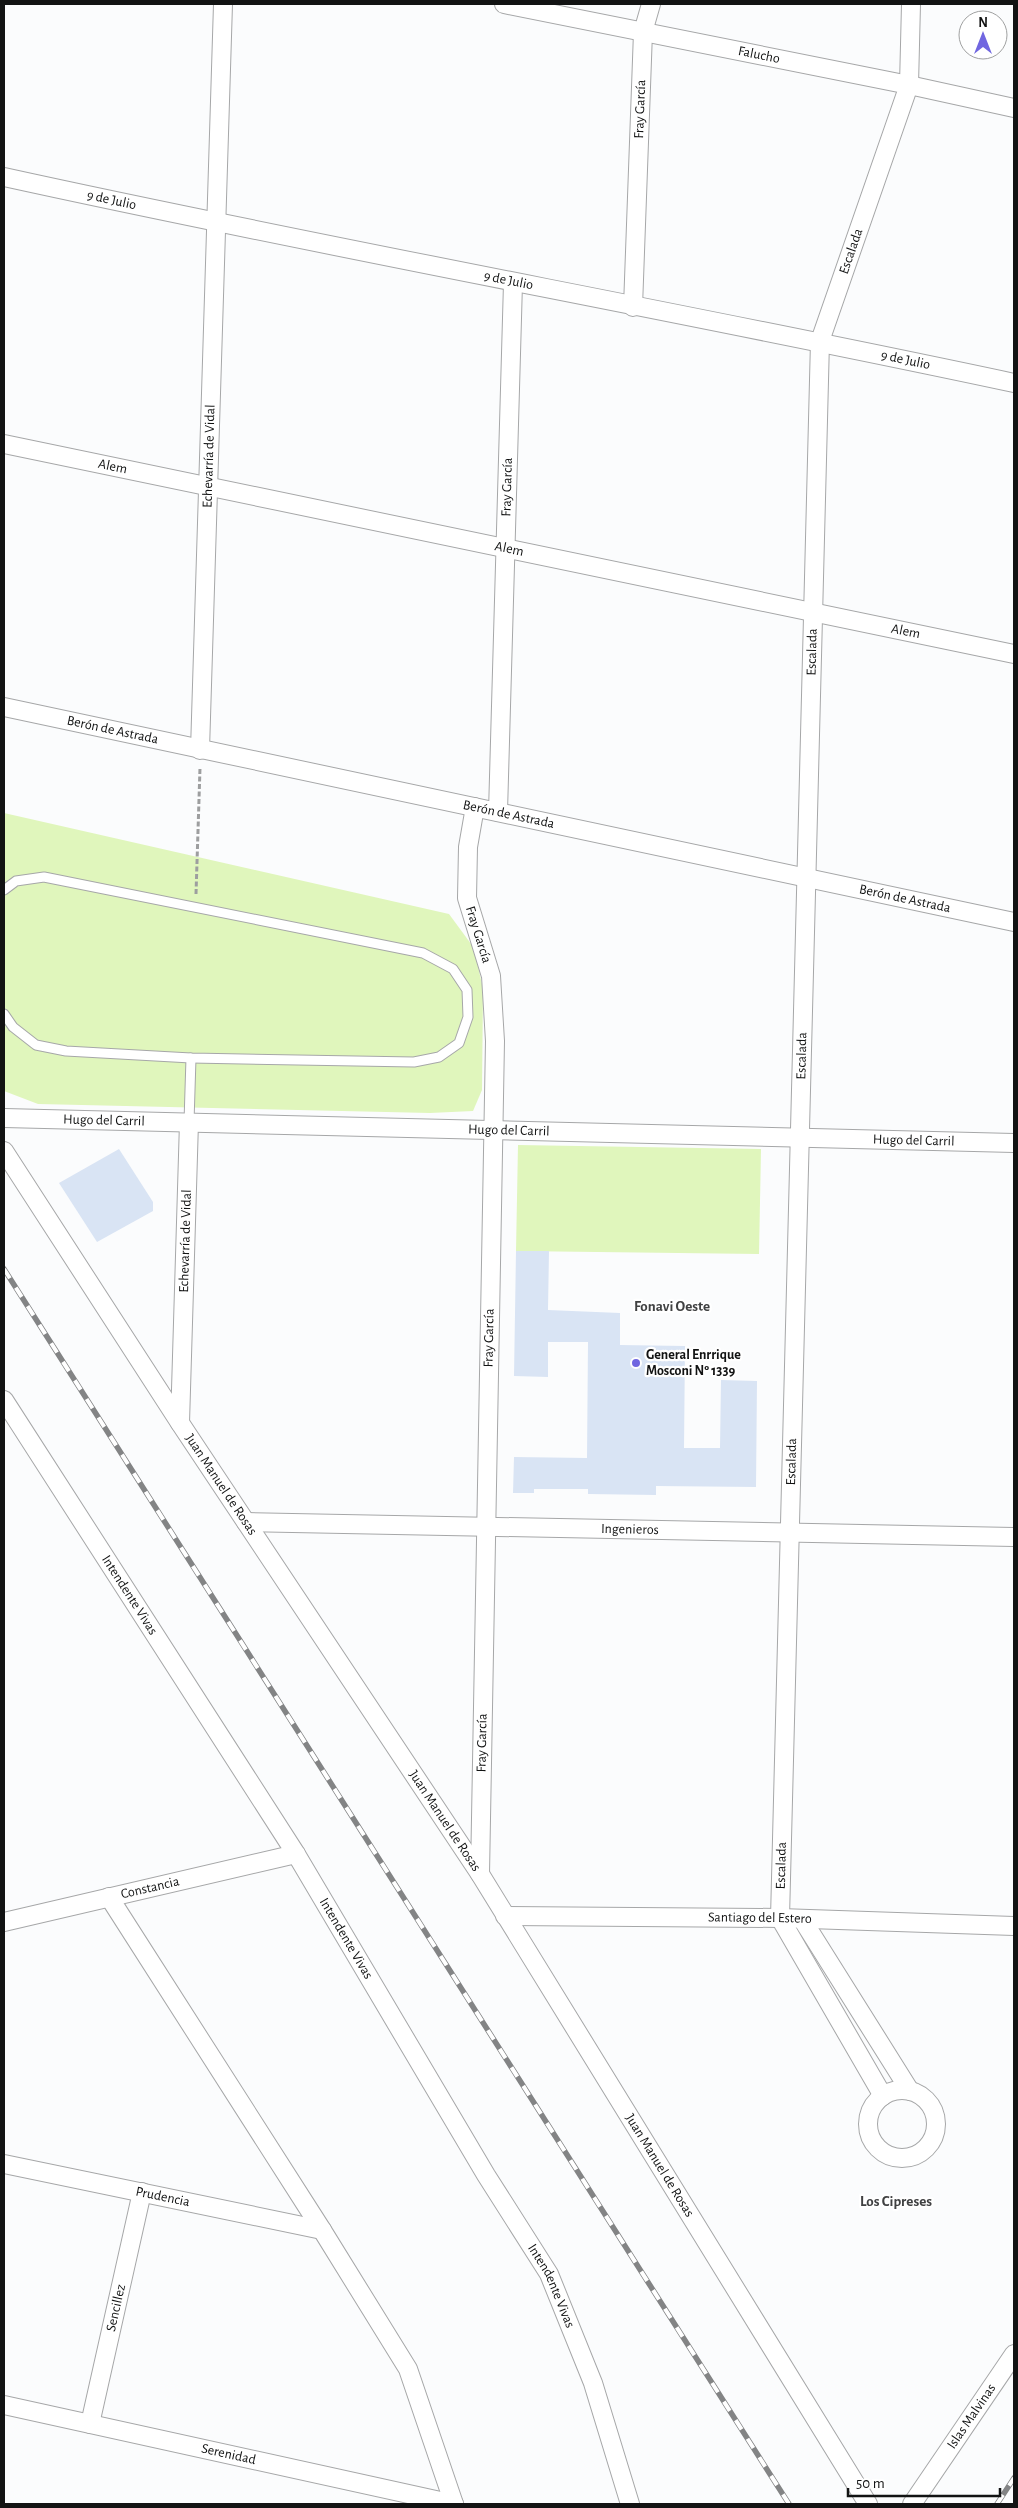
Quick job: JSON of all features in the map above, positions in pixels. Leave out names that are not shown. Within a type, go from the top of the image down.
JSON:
[{"type":"street","name":"Echevarría de Vidal","points":[[200,750],[223,4]]},
{"type":"street","name":"Falucho","points":[[504,4],[909,85],[1014,108]]},
{"type":"street","name":"Fray García","points":[[633,307],[644,32],[651,4]]},
{"type":"street","name":"Escalada","points":[[780,1918],[820,341],[909,85],[911,4]]},
{"type":"street","name":"9 de Julio","points":[[4,177],[216,223],[633,307],[820,341],[1014,383]]},
{"type":"street","name":"Fray García","points":[[498,812],[513,283]]},
{"type":"street","name":"Alem","points":[[4,444],[1014,654]]},
{"type":"street","name":"Berón de Astrada","points":[[4,707],[1014,922]]},
{"type":"street","name":"Fray García","points":[[475,807],[468,847],[467,898],[491,976],[495,1041],[480,1874]]},
{"type":"street","name":"Hugo del Carril","points":[[4,1118],[1014,1143]]},
{"type":"street","name":"Echevarría de Vidal","points":[[180,1424],[189,1122]]},
{"type":"street","name":"Juan Manuel de Rosas","points":[[4,1151],[180,1424],[480,1874],[868,2504]]},
{"type":"street","name":"Intendente Vivas","points":[[4,1400],[296,1854],[486,2175],[549,2274],[593,2383],[630,2504]]},
{"type":"street","name":"Ingenieros","points":[[246,1522],[1014,1537]]},
{"type":"street","name":"Constancia","points":[[4,1922],[296,1854]]},
{"type":"street","points":[[109,1897],[322,2230],[408,2369],[454,2504]]},
{"type":"street","name":"Santiago del Estero","points":[[505,1916],[780,1918],[1014,1926]]},
{"type":"street","points":[[780,1918],[882,2096]]},
{"type":"street","points":[[802,1919],[910,2091],[927,2101],[935,2118],[933,2138],[920,2152],[902,2158],[884,2153],[871,2139],[868,2120],[870,2110],[882,2096],[891,2092],[910,2091]]},
{"type":"street","name":"Prudencia","points":[[4,2164],[322,2230]]},
{"type":"street","name":"Sencillez","points":[[90,2424],[142,2192]]},
{"type":"street","name":"Islas Malvinas","points":[[912,2504],[1014,2354]]},
{"type":"street","name":"Serenidad","points":[[4,2405],[454,2504]]},
{"type":"lane","points":[[4,890],[16,881],[44,877],[423,953],[453,969],[467,990],[468,1017],[460,1042],[439,1057],[414,1062],[191,1058],[66,1051],[36,1045],[13,1027],[4,1014]]},
{"type":"lane","name":"Echevarría de Vidal","points":[[189,1122],[191,1058]]},
{"type":"path","points":[[196,908],[200,750]]},
{"type":"green space","points":[[4,813],[449,914],[474,948],[483,989],[482,1090],[473,1111],[430,1113],[38,1104],[4,1091]]},
{"type":"green space","points":[[518,1145],[761,1149],[759,1254],[516,1251]]},
{"type":"building","points":[[119,1149],[153,1202],[153,1211],[97,1242],[59,1183]]},
{"type":"building","points":[[516,1251],[549,1251],[548,1310],[620,1313],[620,1345],[685,1346],[684,1448],[720,1448],[721,1380],[757,1381],[756,1487],[656,1486],[656,1495],[588,1494],[588,1489],[534,1489],[534,1493],[513,1493],[514,1457],[587,1458],[588,1342],[548,1342],[548,1377],[514,1376]]},
{"type":"railway","points":[[4,1269],[789,2504]]},
{"type":"railway","points":[[997,2504],[1014,2478]]},
{"type":"place","name":"General Enrrique Mosconi Nº 1339","points":[[636,1363]]},
{"type":"district","name":"Fonavi Oeste","points":[[672,1306]]},
{"type":"district","name":"Los Cipreses","points":[[896,2201]]}]
